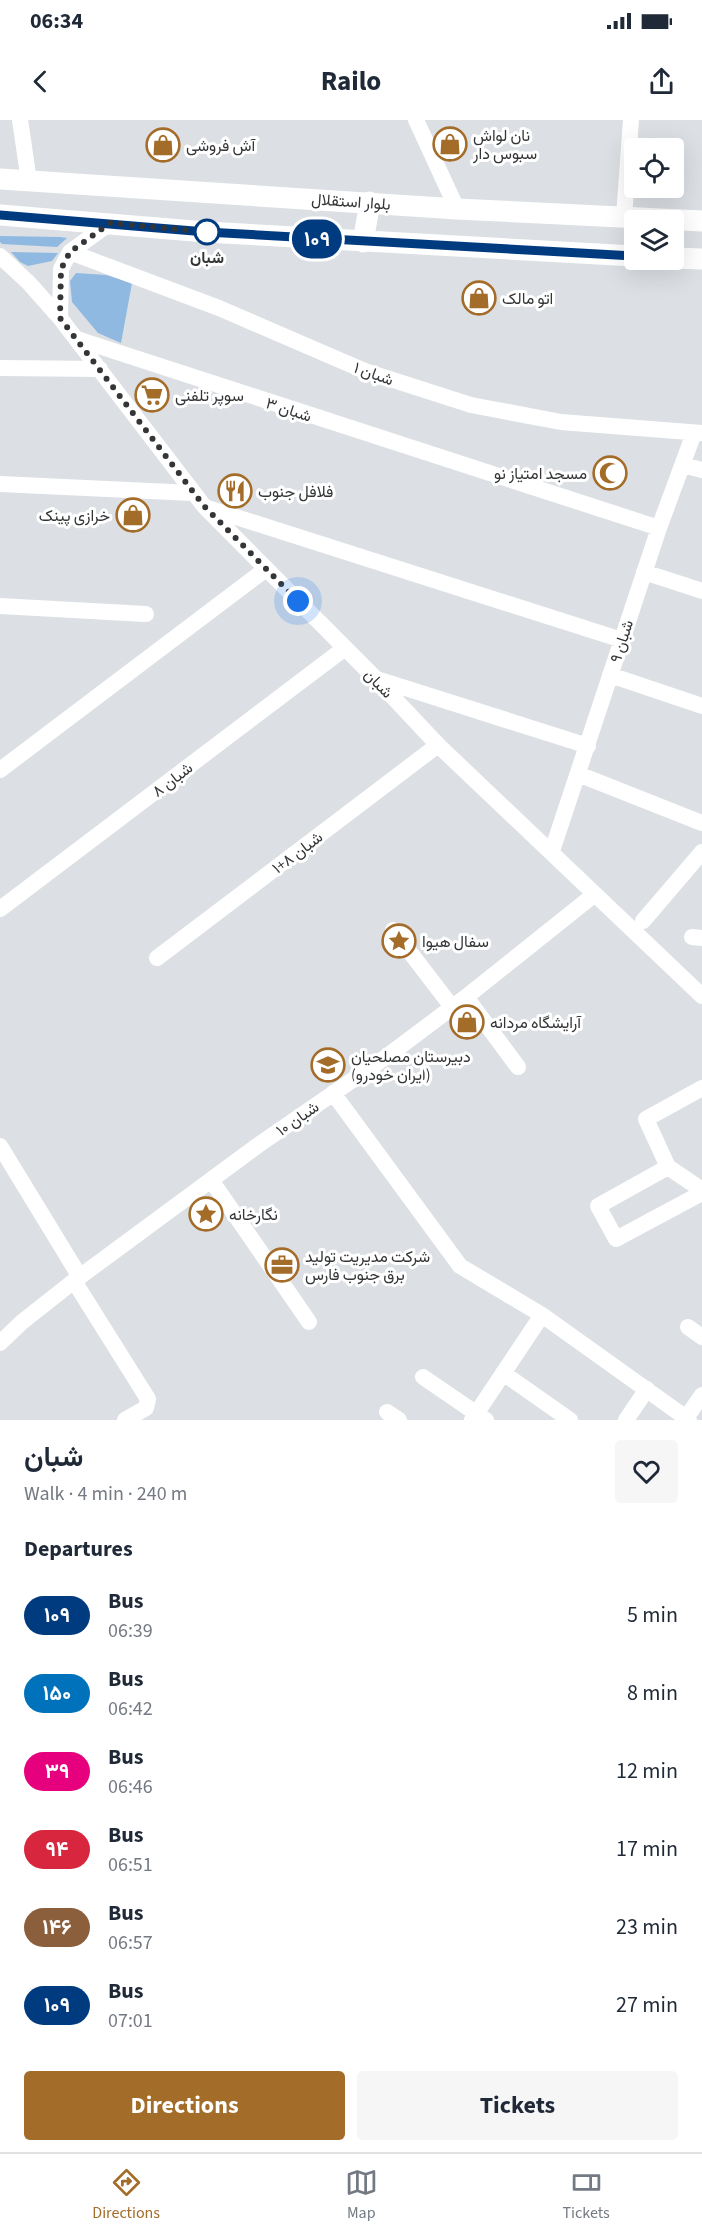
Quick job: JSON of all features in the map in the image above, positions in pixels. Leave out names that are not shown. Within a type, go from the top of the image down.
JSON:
[{"type":"main road","name":"بلوار استقلال","points":[[0,179],[457,209],[624,217]]},
{"type":"main road","points":[[363,242],[370,202]]},
{"type":"main road","points":[[0,215],[206,232],[624,255]]},
{"type":"main road","name":"بلوار استقلال","points":[[684,220],[702,221]]},
{"type":"main road","points":[[684,258],[702,259]]},
{"type":"street","points":[[20,120],[29,181]]},
{"type":"street","points":[[416,120],[457,209]]},
{"type":"street","points":[[625,210],[631,120]]},
{"type":"street","points":[[60,318],[61,269],[70,252],[110,223]]},
{"type":"street","name":"۱ شبان","points":[[70,252],[219,308],[365,371],[471,405],[561,422],[698,433]]},
{"type":"street","name":"شبان","points":[[0,256],[29,283],[60,318],[204,506],[375,678],[438,746],[552,851],[702,996]]},
{"type":"street","name":"۳ شبان","points":[[77,339],[659,528]]},
{"type":"street","points":[[0,368],[100,369]]},
{"type":"street","name":"۹ شبان","points":[[552,851],[659,528],[698,433]]},
{"type":"street","points":[[683,465],[702,470]]},
{"type":"street","points":[[0,484],[193,493]]},
{"type":"street","points":[[204,506],[622,640]]},
{"type":"street","points":[[0,770],[266,569]]},
{"type":"street","points":[[644,572],[702,591]]},
{"type":"street","points":[[0,606],[146,614]]},
{"type":"street","name":"۸ شبان","points":[[0,909],[345,648]]},
{"type":"street","points":[[610,675],[702,706]]},
{"type":"street","points":[[375,678],[588,746]]},
{"type":"street","name":"۱+۸ شبان","points":[[157,958],[438,746]]},
{"type":"street","points":[[578,774],[702,823]]},
{"type":"street","points":[[643,921],[701,855]]},
{"type":"street","name":"۱۰ شبان","points":[[0,1343],[21,1322],[77,1279],[211,1180],[386,1057],[466,997],[595,894]]},
{"type":"street","points":[[393,930],[452,1007]]},
{"type":"street","points":[[466,997],[518,1067]]},
{"type":"street","points":[[669,1167],[598,1206],[616,1239],[702,1191],[669,1167],[646,1119],[702,1088]]},
{"type":"street","points":[[333,1094],[460,1266],[542,1315],[688,1419],[702,1395]]},
{"type":"street","points":[[0,1146],[148,1399],[146,1408],[124,1420]]},
{"type":"street","points":[[211,1180],[309,1322]]},
{"type":"street","points":[[423,1377],[478,1418],[503,1373],[542,1315]]},
{"type":"street","points":[[503,1373],[548,1413],[570,1420]]},
{"type":"street","points":[[626,1420],[647,1389]]},
{"type":"shaded area","points":[[0,236],[67,238],[57,247],[2,244]]},
{"type":"shaded area","points":[[11,252],[58,253],[52,261],[28,266],[20,262]]},
{"type":"shaded area","points":[[76,273],[106,275],[132,283],[121,343],[98,333],[72,302],[70,281]]},
{"type":"bus line","name":"۱۰۹","points":[[0,215],[206,232],[624,255]]},
{"type":"place","name":"نان لواش سبوس دار","points":[[450,144]]},
{"type":"place","name":"آش فروشی","points":[[163,145]]},
{"type":"place","name":"شبان","points":[[207,232]]},
{"type":"place","name":"اتو مالک","points":[[479,298]]},
{"type":"place","name":"سوپر تلفنی","points":[[152,395]]},
{"type":"place","name":"مسجد امتیاز نو","points":[[610,473]]},
{"type":"place","name":"فلافل جنوب","points":[[235,491]]},
{"type":"place","name":"خرازی پینک","points":[[133,515]]},
{"type":"place","name":"سفال هیوا","points":[[399,941]]},
{"type":"place","name":"آرایشگاه مردانه","points":[[467,1022]]},
{"type":"place","name":"دبیرستان مصلحیان (ایران خودرو)","points":[[328,1065]]},
{"type":"place","name":"نگارخانه","points":[[206,1214]]},
{"type":"place","name":"شرکت مدیریت تولید برق جنوب فارس","points":[[282,1265]]},
{"type":"route","points":[[207,232],[110,223],[70,252],[61,269],[60,318],[193,493],[298,601]]}]
